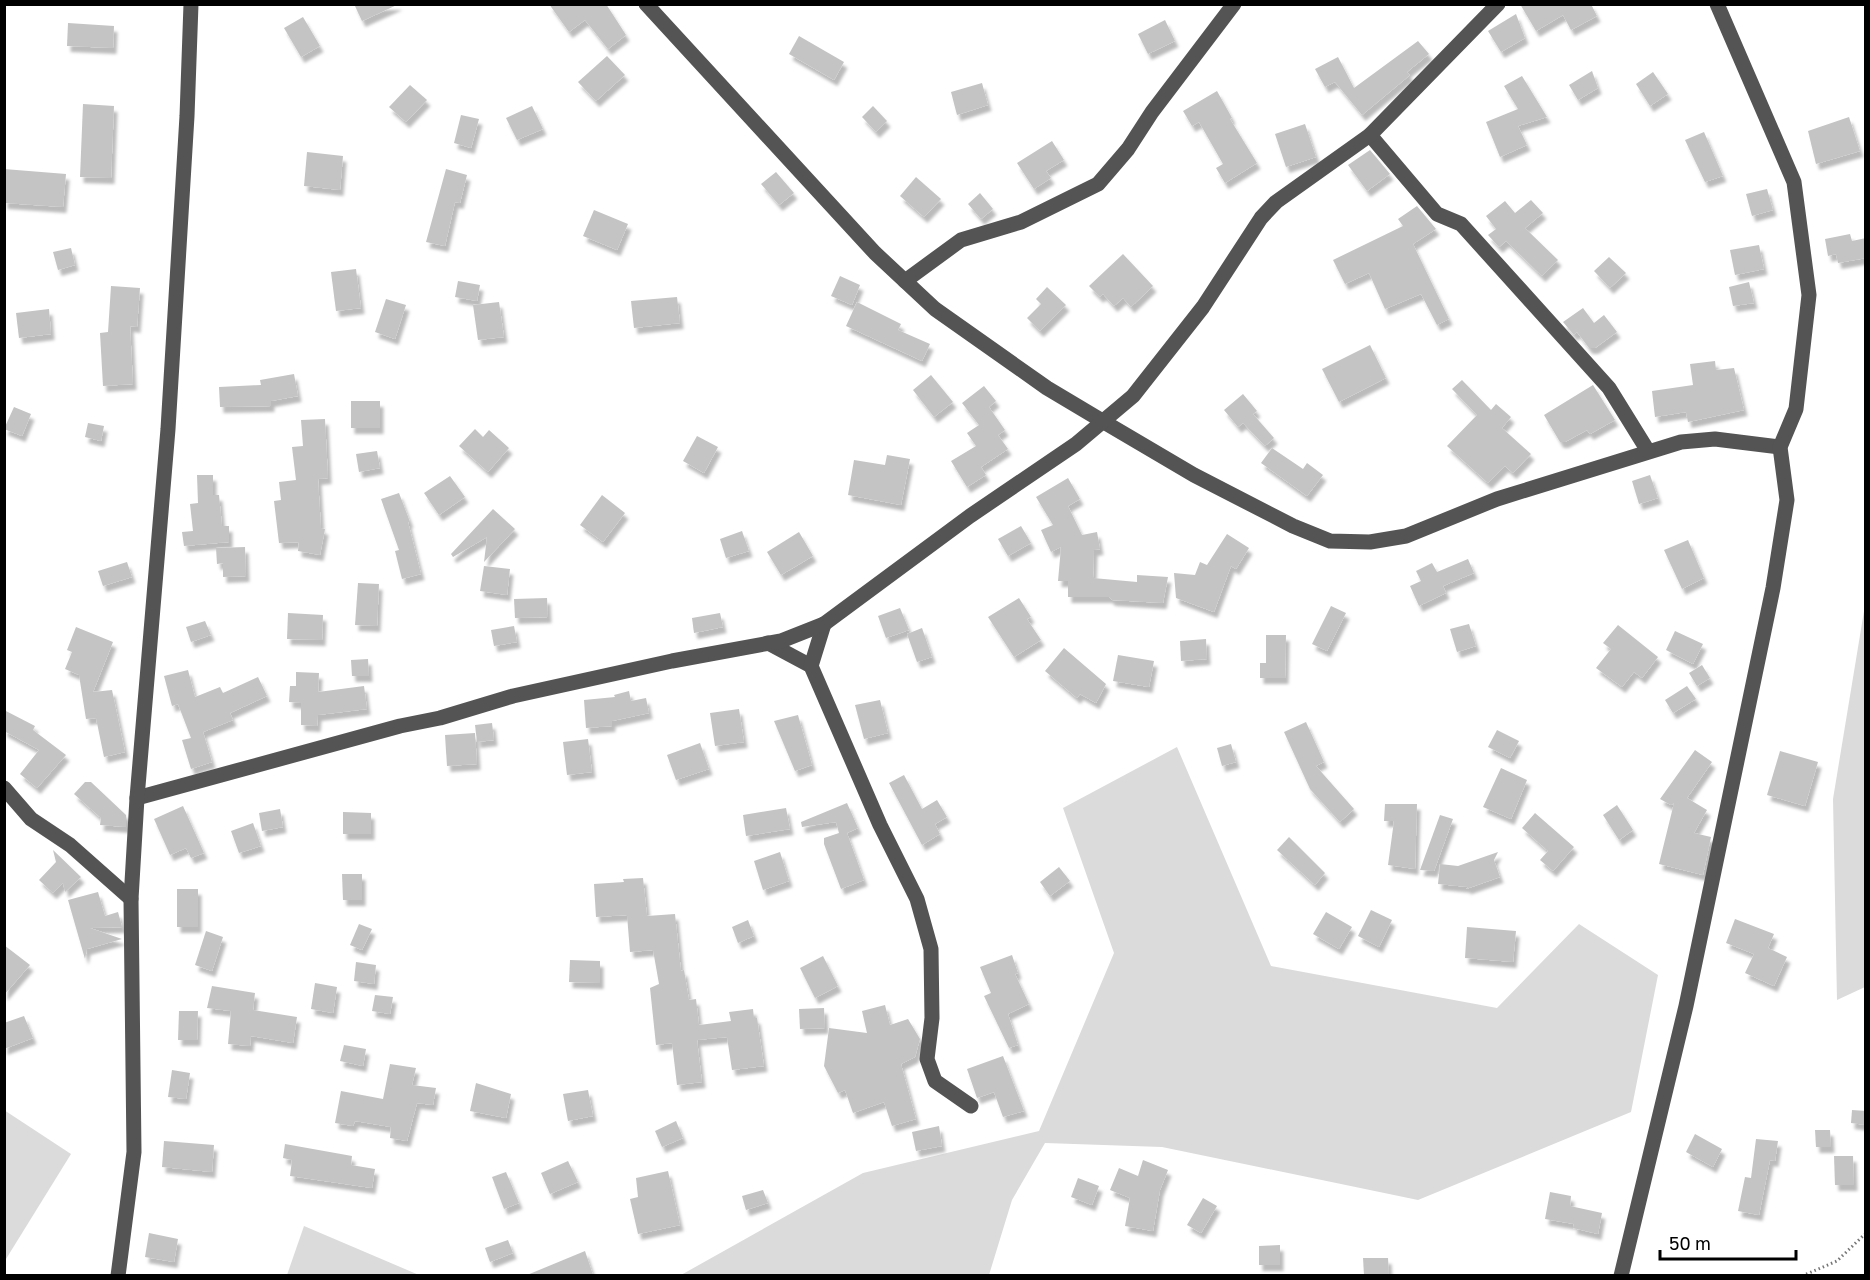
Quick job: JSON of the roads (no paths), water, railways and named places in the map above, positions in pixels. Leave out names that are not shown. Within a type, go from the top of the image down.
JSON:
[{"type":"street","points":[[118,1275],[134,1152],[131,899],[136,798],[168,429],[187,116],[191,4]]},
{"type":"street","points":[[646,4],[875,253],[935,309],[1047,388],[1194,475],[1293,526],[1330,541],[1370,542],[1406,536],[1497,499],[1681,442],[1715,439],[1780,447]]},
{"type":"street","points":[[905,281],[961,240],[1021,222],[1098,184],[1128,149],[1152,112],[1234,4]]},
{"type":"street","points":[[136,798],[513,696],[799,636],[824,624],[970,516],[1027,479],[1104,422],[1133,396],[1203,307],[1261,218],[1283,196],[1370,135],[1498,4]]},
{"type":"street","points":[[1621,1275],[1686,1006],[1773,588],[1787,500],[1780,447],[1796,409],[1809,295],[1794,182],[1717,4]]},
{"type":"street","points":[[1370,135],[1437,214],[1461,224],[1609,388],[1648,451]]},
{"type":"street","points":[[811,666],[824,624]]},
{"type":"street","points":[[768,643],[811,666],[880,825],[917,899],[931,948],[932,1018],[927,1059],[935,1081],[971,1106]]},
{"type":"street","points":[[4,788],[31,819],[70,845],[131,899]]}]
